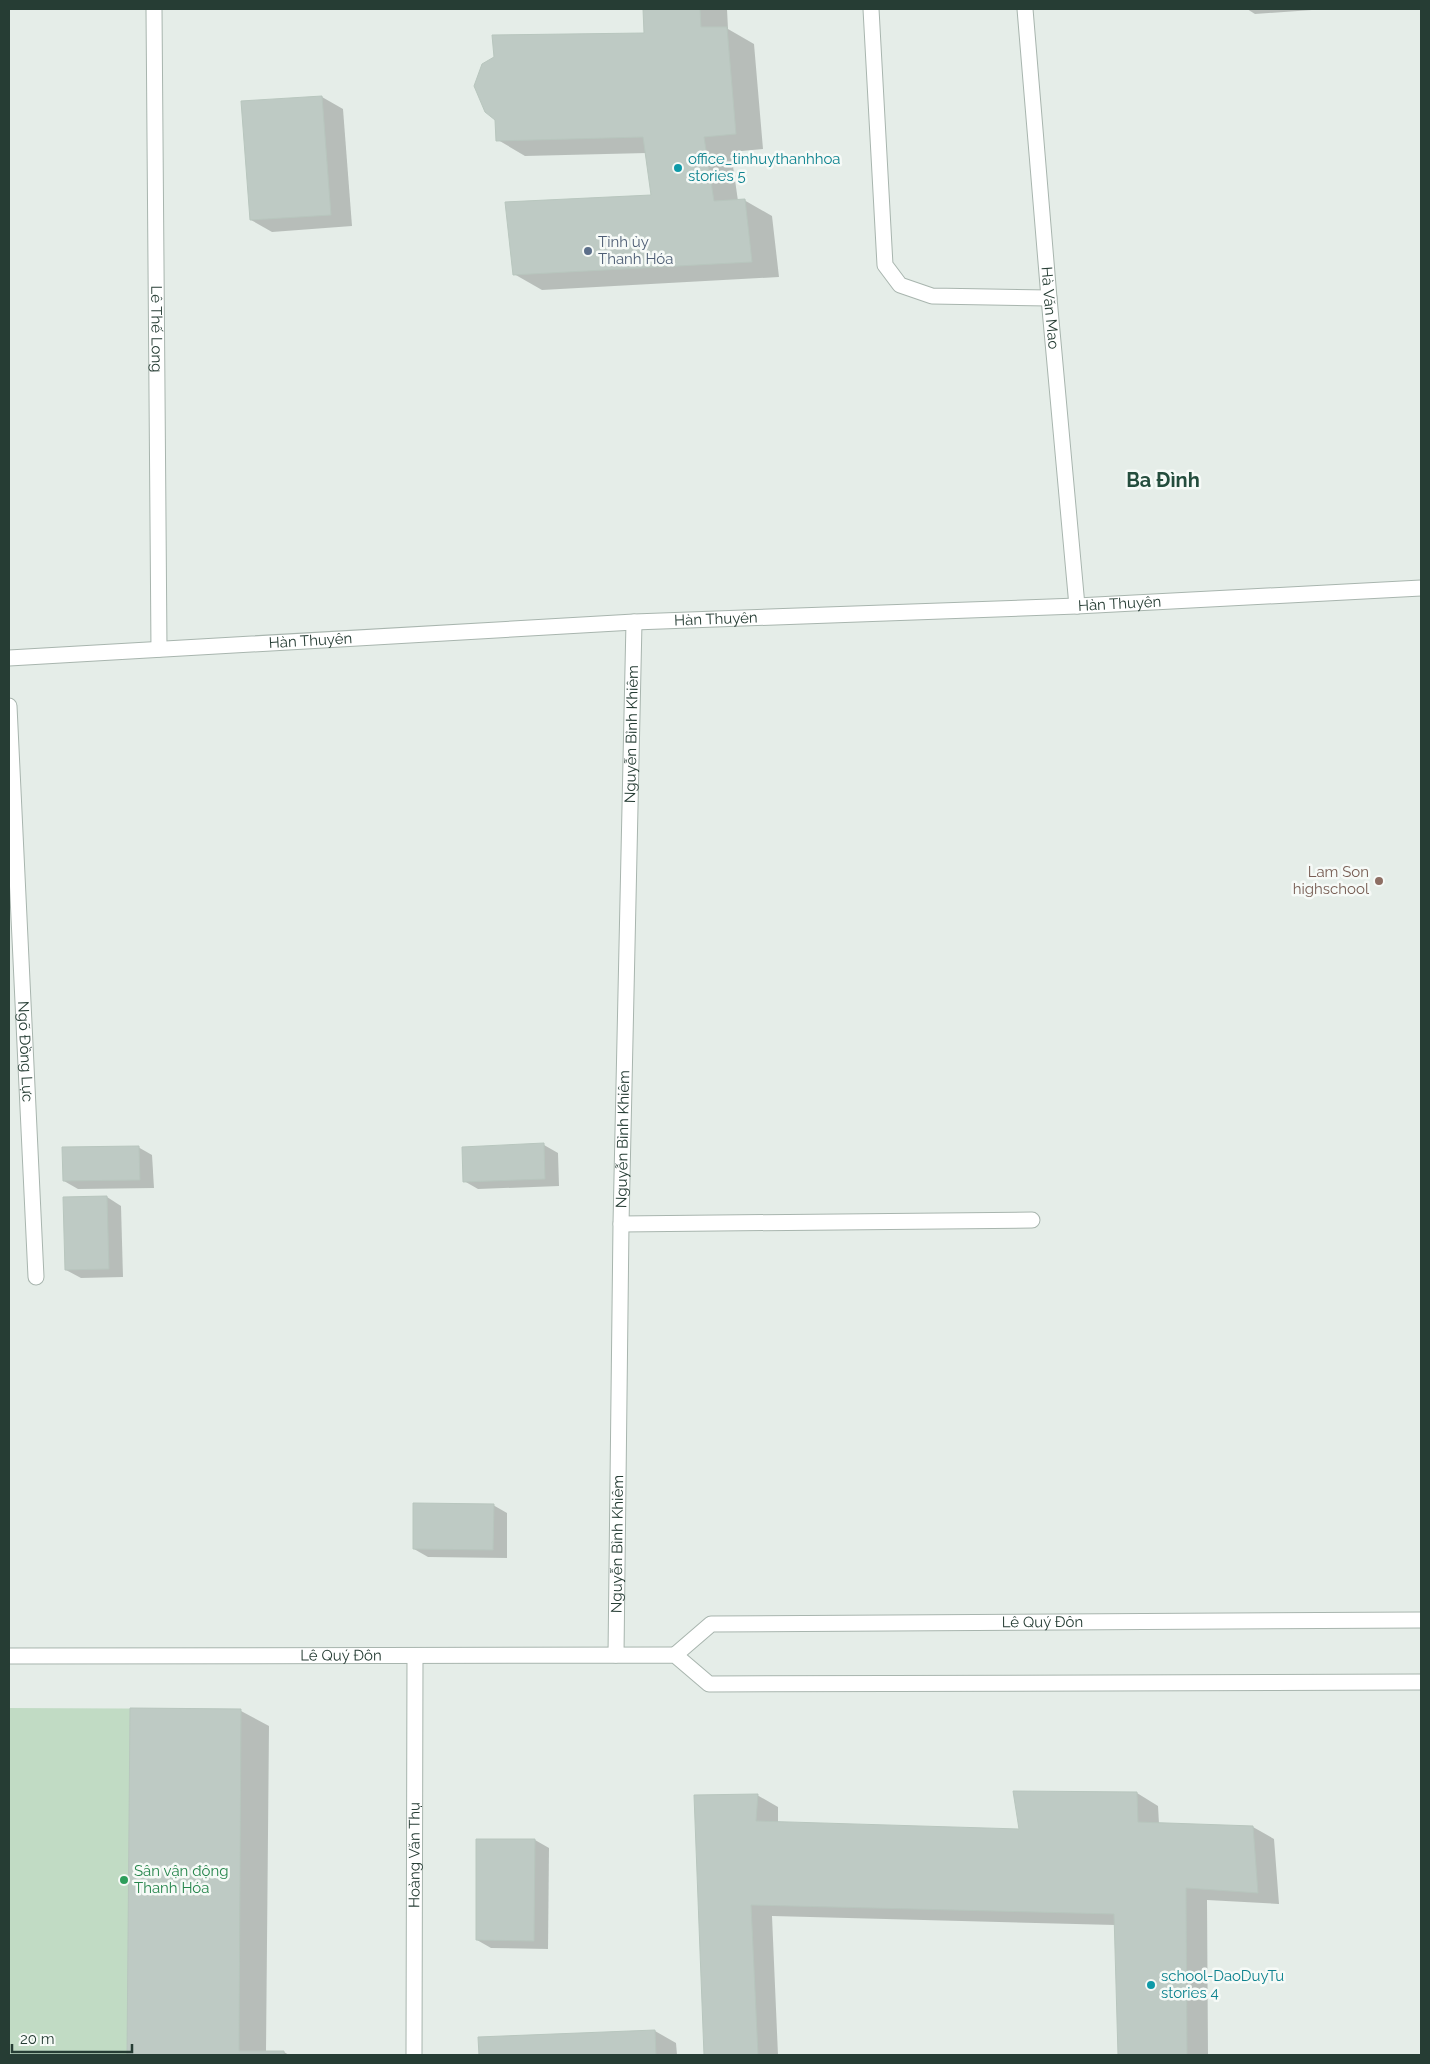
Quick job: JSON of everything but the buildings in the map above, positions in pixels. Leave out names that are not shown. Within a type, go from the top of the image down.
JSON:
[{"type":"street","name":"Lê Thế Long","points":[[154,9],[159,649]]},
{"type":"street","points":[[871,9],[885,265],[900,285],[932,296],[1048,298]]},
{"type":"street","name":"Hà Văn Mao","points":[[1025,9],[1048,298],[1077,606]]},
{"type":"street","name":"Hàn Thuyên","points":[[9,658],[634,622],[1077,606],[1421,588]]},
{"type":"street","name":"Nguyễn Bỉnh Khiêm","points":[[616,1655],[621,1224],[634,622]]},
{"type":"street","name":"Ngõ Đồng Lực","points":[[9,706],[36,1277]]},
{"type":"street","points":[[621,1224],[1032,1220]]},
{"type":"street","name":"Lê Quý Đôn","points":[[9,1656],[675,1655],[710,1624],[1421,1620]]},
{"type":"street","points":[[675,1655],[709,1684],[1421,1682]]},
{"type":"street","name":"Hoàng Văn Thụ","points":[[414,2055],[415,1656]]},
{"type":"green space","name":"Sân vận động Thanh Hóa","points":[[9,1708],[241,1709],[239,2051],[284,2051],[284,2055],[9,2055]]},
{"type":"place","name":"office_tinhuythanhhoa stories 5","points":[[678,168]]},
{"type":"place","name":"Tỉnh ủy Thanh Hóa","points":[[588,251]]},
{"type":"place","name":"Lam Son highschool","points":[[1379,881]]},
{"type":"place","name":"Sân vận động Thanh Hóa","points":[[124,1880]]},
{"type":"place","name":"school-DaoDuyTu stories 4","points":[[1151,1985]]},
{"type":"district","name":"Ba Đình","points":[[1163,480]]}]
